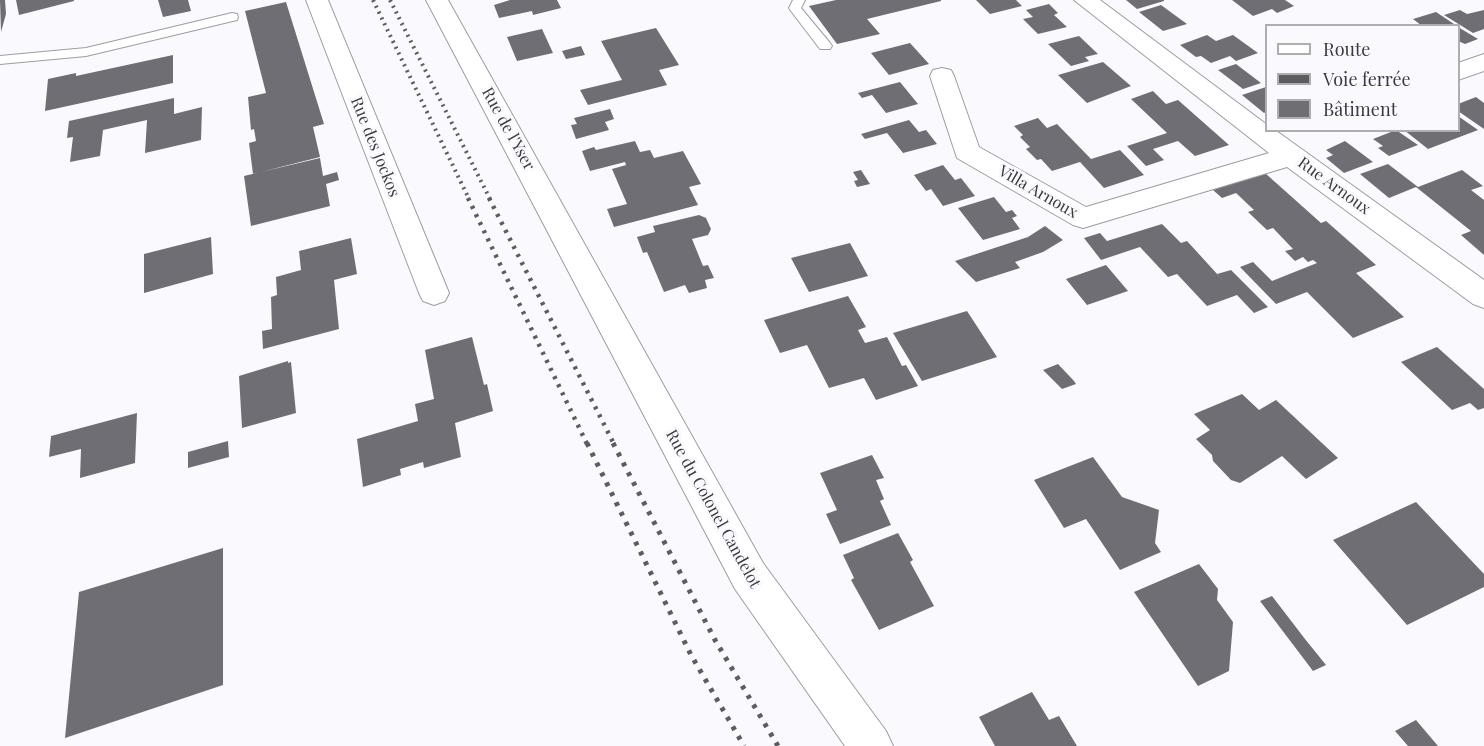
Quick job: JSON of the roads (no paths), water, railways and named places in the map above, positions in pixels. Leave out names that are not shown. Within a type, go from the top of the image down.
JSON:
[{"type":"street","name":"Rue des Jockos","points":[[317,0],[434,293]]},
{"type":"street","name":"Rue de l'Yser","points":[[437,0],[578,258]]},
{"type":"street","name":"Rue Arnoux","points":[[1085,0],[1283,150],[1484,296]]},
{"type":"street","points":[[1460,71],[1484,62]]},
{"type":"street","name":"Villa Arnoux","points":[[942,76],[968,152],[1083,218],[1283,150],[1302,132]]},
{"type":"street","name":"Rue du Colonel Candelot","points":[[578,258],[690,471],[749,576],[871,746]]},
{"type":"lane","points":[[799,0],[795,8],[825,46]]},
{"type":"lane","points":[[0,60],[86,52],[232,17]]},
{"type":"railway","points":[[373,0],[469,199]]},
{"type":"railway","points":[[390,0],[490,199]]},
{"type":"railway","points":[[468,198],[587,444]]},
{"type":"railway","points":[[489,198],[614,444]]},
{"type":"railway","points":[[587,443],[691,655],[744,746]]},
{"type":"railway","points":[[613,443],[715,640],[778,746]]}]
